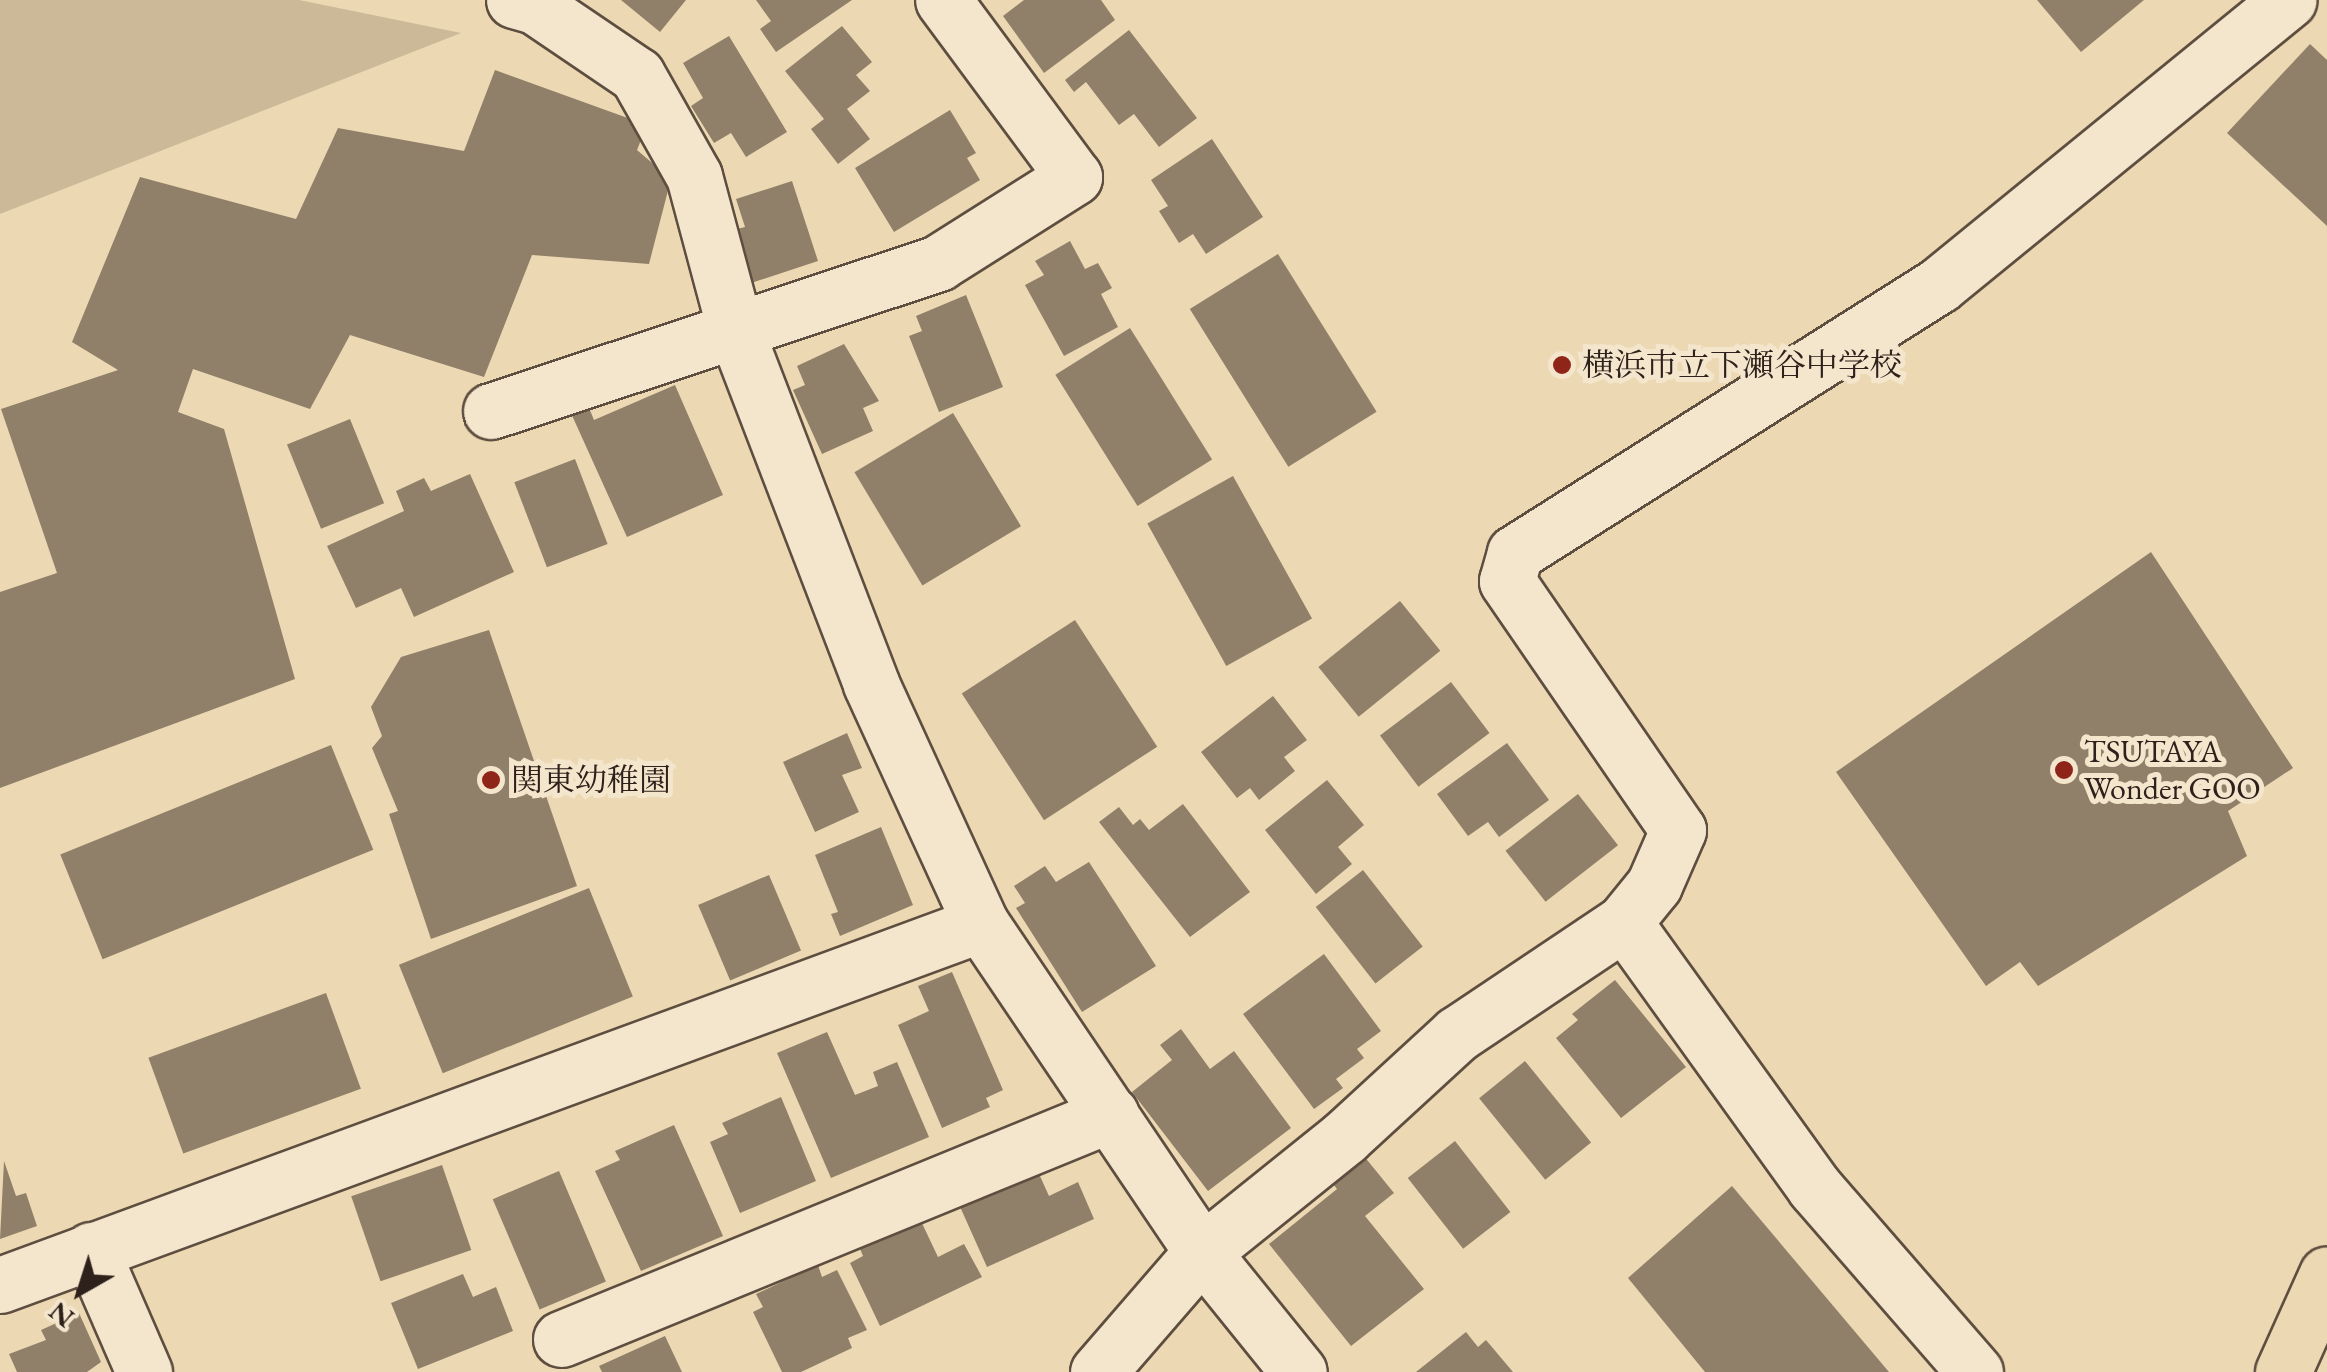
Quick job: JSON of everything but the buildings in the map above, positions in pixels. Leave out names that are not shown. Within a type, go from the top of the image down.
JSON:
[{"type":"main road","points":[[2283,1372],[2327,1274]]},
{"type":"street","points":[[514,0],[535,6],[638,75],[694,176],[736,329],[871,684],[981,924],[1202,1252],[1299,1372]]},
{"type":"street","points":[[492,411],[938,263],[1074,177],[943,0]]},
{"type":"street","points":[[1098,1372],[1202,1252],[1346,1137],[1457,1034],[1624,922],[1654,886],[1678,830],[1507,581],[1515,553],[1939,285],[2288,0]]},
{"type":"street","points":[[1624,922],[1815,1188],[1975,1372]]},
{"type":"street","points":[[0,1285],[981,924]]},
{"type":"street","points":[[561,1339],[1111,1114]]},
{"type":"street","points":[[91,1250],[144,1372]]},
{"type":"shaded area","points":[[0,0],[299,0],[461,33],[0,214]]},
{"type":"place","name":"横浜市立下瀬谷中学校","points":[[1562,365]]},
{"type":"place","name":"TSUTAYA Wonder GOO","points":[[2064,770]]},
{"type":"place","name":"関東幼稚園","points":[[491,780]]}]
